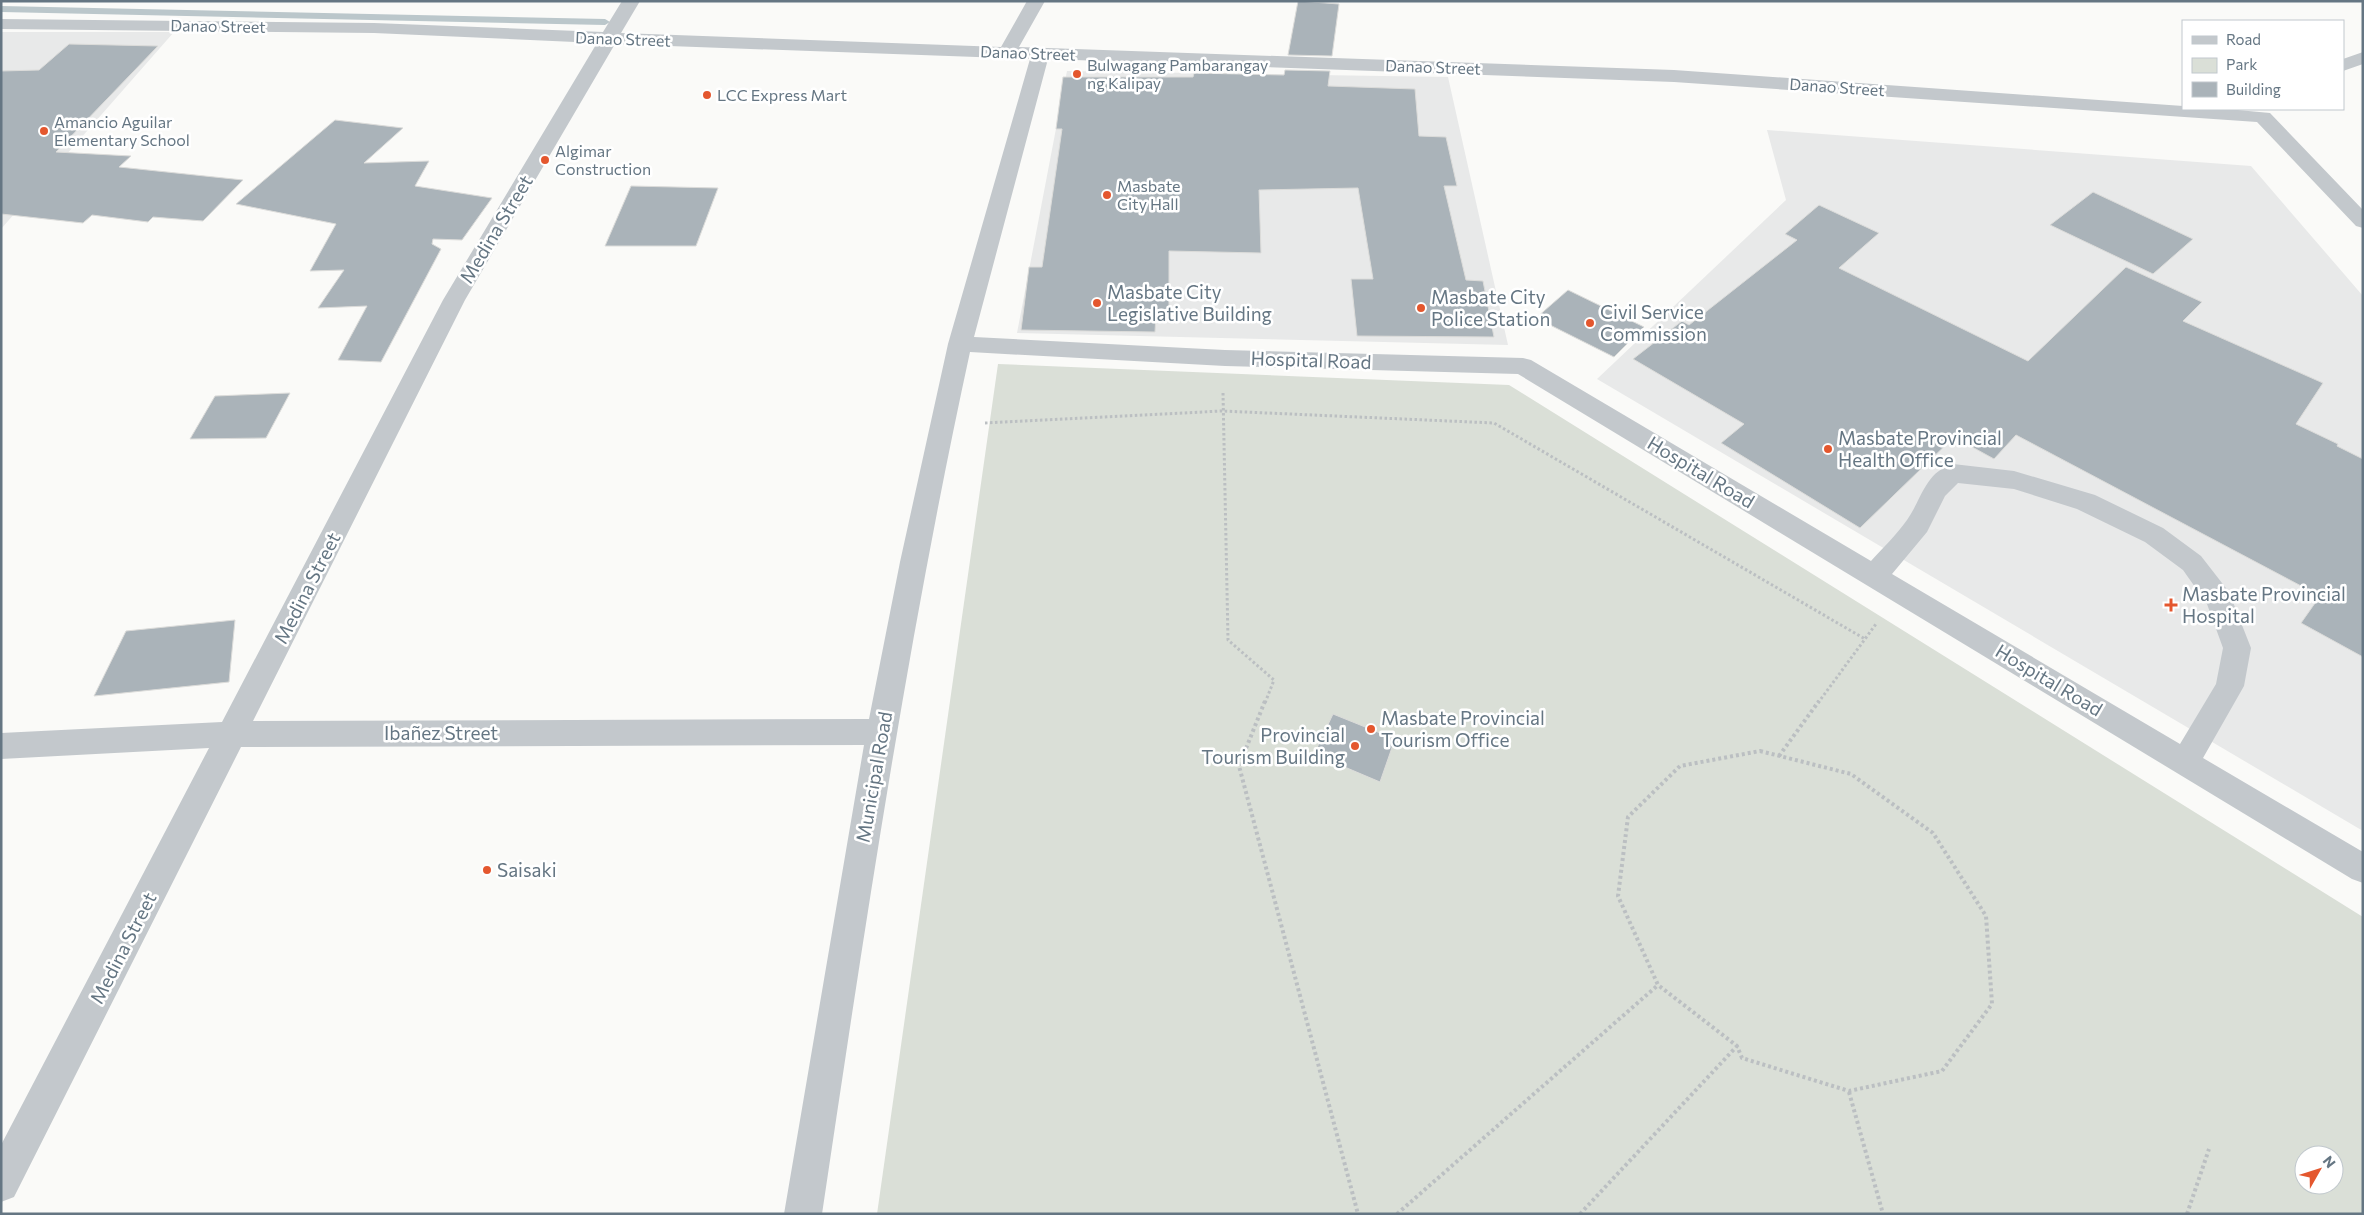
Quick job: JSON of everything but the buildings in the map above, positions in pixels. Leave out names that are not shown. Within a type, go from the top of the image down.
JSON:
[{"type":"street","name":"Medina Street","points":[[1,1184],[454,300],[631,1]]},
{"type":"street","points":[[1007,52],[1036,1]]},
{"type":"street","name":"Danao Street","points":[[1,24],[374,28],[1674,76],[2182,108]]},
{"type":"street","name":"Municipal Road","points":[[803,1214],[880,732],[942,425],[960,344],[1041,53]]},
{"type":"street","points":[[2344,66],[2363,56]]},
{"type":"street","name":"Danao Street","points":[[2222,110],[2270,113]]},
{"type":"street","points":[[2270,113],[2363,222]]},
{"type":"street","name":"Hospital Road","points":[[960,344],[1225,358],[1524,366],[2363,869]]},
{"type":"street","points":[[1874,576],[1918,525],[1935,490],[1953,473],[2014,480],[2086,502],[2154,535],[2192,563],[2219,600],[2237,648],[2230,686],[2185,762]]},
{"type":"street","name":"Ibañez Street","points":[[1,746],[233,734],[880,732]]},
{"type":"path","points":[[1225,358],[1222,411],[1228,640],[1274,680],[1239,766],[1358,1214]]},
{"type":"path","points":[[942,425],[1222,411],[1494,423],[1865,639]]},
{"type":"path","points":[[1779,756],[1900,592]]},
{"type":"path","points":[[1760,751],[1851,774],[1933,833],[1986,916],[1992,1004],[1942,1071],[1849,1091],[1742,1058],[1737,1046],[1658,985],[1618,896],[1628,817],[1680,766],[1760,751]]},
{"type":"path","points":[[1397,1214],[1658,985]]},
{"type":"path","points":[[1580,1214],[1737,1046]]},
{"type":"path","points":[[1849,1091],[1883,1214]]},
{"type":"path","points":[[2187,1214],[2210,1149]]},
{"type":"shaded area","name":"Amancio Aguilar Elementary School","points":[[1,32],[174,32],[1,229]]},
{"type":"shaded area","points":[[1067,71],[1448,77],[1508,345],[1017,333]]},
{"type":"shaded area","name":"Masbate Provincial Hospital","points":[[1767,130],[2251,166],[2363,296],[2363,831],[1597,379],[1786,200]]},
{"type":"green space","points":[[998,364],[1509,385],[2363,917],[2363,1214],[877,1214]]},
{"type":"waterway","points":[[1,9],[605,22]]},
{"type":"place","name":"Bulwagang Pambarangay ng Kalipay","points":[[1077,74]]},
{"type":"place","name":"LCC Express Mart","points":[[707,95]]},
{"type":"place","name":"Amancio Aguilar Elementary School","points":[[44,131]]},
{"type":"place","name":"Algimar Construction","points":[[545,160]]},
{"type":"place","name":"Masbate City Hall","points":[[1107,195]]},
{"type":"place","name":"Masbate City Legislative Building","points":[[1097,303]]},
{"type":"place","name":"Masbate City Police Station","points":[[1421,308]]},
{"type":"place","name":"Civil Service Commission","points":[[1590,323]]},
{"type":"place","name":"Masbate Provincial Health Office","points":[[1828,449]]},
{"type":"place","name":"Masbate Provincial Hospital","points":[[2171,605]]},
{"type":"place","name":"Masbate Provincial Tourism Office","points":[[1371,729]]},
{"type":"place","name":"Provincial Tourism Building","points":[[1355,746]]},
{"type":"place","name":"Saisaki","points":[[487,870]]}]
